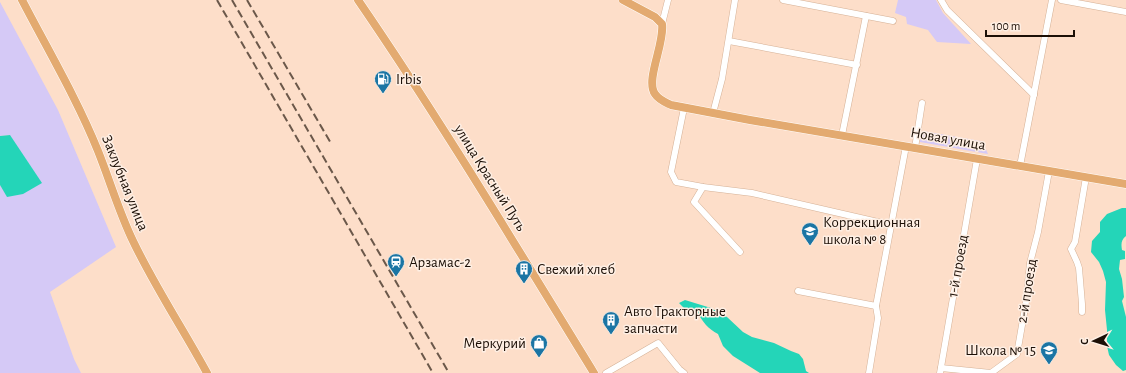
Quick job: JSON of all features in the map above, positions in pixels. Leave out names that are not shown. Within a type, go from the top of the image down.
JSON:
[{"type":"main road","name":"Заклубная улица","points":[[22,0],[69,88],[98,151],[120,212],[133,241],[207,373]]},
{"type":"main road","name":"улица Красный Путь","points":[[358,0],[414,84],[594,373]]},
{"type":"main road","points":[[623,0],[655,17],[662,24]]},
{"type":"main road","name":"Новая улица","points":[[662,24],[662,36],[653,72],[652,84],[654,94],[663,101],[684,108],[1126,184]]},
{"type":"street","points":[[662,24],[668,0]]},
{"type":"street","points":[[713,113],[722,80],[735,0]]},
{"type":"street","points":[[783,0],[893,21]]},
{"type":"street","points":[[941,0],[947,10],[1034,95]]},
{"type":"street","points":[[1020,166],[1052,0]]},
{"type":"street","points":[[1061,0],[1126,12]]},
{"type":"street","points":[[842,135],[866,16]]},
{"type":"street","points":[[729,41],[857,65]]},
{"type":"street","points":[[915,148],[922,103]]},
{"type":"street","points":[[684,108],[671,172],[676,182],[752,193],[891,225]]},
{"type":"street","points":[[868,373],[878,318],[876,306],[906,146]]},
{"type":"street","name":"1-й проезд","points":[[940,371],[977,159]]},
{"type":"street","name":"2-й проезд","points":[[940,371],[991,373],[1017,354],[1026,302],[1030,263],[1038,232],[1049,171]]},
{"type":"street","points":[[1082,312],[1079,268],[1071,249],[1075,242],[1086,178]]},
{"type":"street","points":[[703,187],[694,202],[740,252]]},
{"type":"street","points":[[798,290],[876,306]]},
{"type":"street","points":[[606,373],[658,343],[684,373]]},
{"type":"shaded area","points":[[898,0],[936,0],[943,13],[971,44],[937,42],[928,30],[907,24],[906,17],[895,13]]},
{"type":"shaded area","points":[[0,2],[58,110],[116,247],[50,292],[74,359],[81,373],[0,373],[0,185],[7,196],[10,135],[0,136]]},
{"type":"shaded area","points":[[923,131],[980,141],[983,143],[988,154],[920,142],[920,135]]},
{"type":"water","points":[[10,135],[42,183],[23,194],[7,197],[0,185],[0,136]]},
{"type":"water","points":[[1122,208],[1126,208],[1126,236],[1122,241],[1122,250],[1125,251],[1125,259],[1120,260],[1119,269],[1124,297],[1122,301],[1126,317],[1126,370],[1123,371],[1116,365],[1109,355],[1105,310],[1106,282],[1099,262],[1091,252],[1092,241],[1100,232],[1100,222],[1107,214]]},
{"type":"water","points":[[685,300],[711,308],[727,317],[743,332],[752,337],[774,343],[799,354],[803,359],[806,371],[809,373],[760,373],[733,356],[723,346],[718,334],[706,325],[697,312],[686,310],[679,303]]},
{"type":"railway","points":[[217,0],[433,373]]},
{"type":"railway","points":[[232,0],[449,373]]},
{"type":"railway","points":[[247,0],[332,145]]},
{"type":"place","name":"Irbis","points":[[383,94]]},
{"type":"place","name":"Коррекционная школа № 8","points":[[810,246]]},
{"type":"place","name":"Арзамас-2","points":[[396,277]]},
{"type":"place","name":"Свежий хлеб","points":[[524,284]]},
{"type":"place","name":"Авто Тракторные запчасти","points":[[611,335]]},
{"type":"place","name":"Меркурий","points":[[539,358]]},
{"type":"place","name":"Школа № 15","points":[[1049,365]]}]
